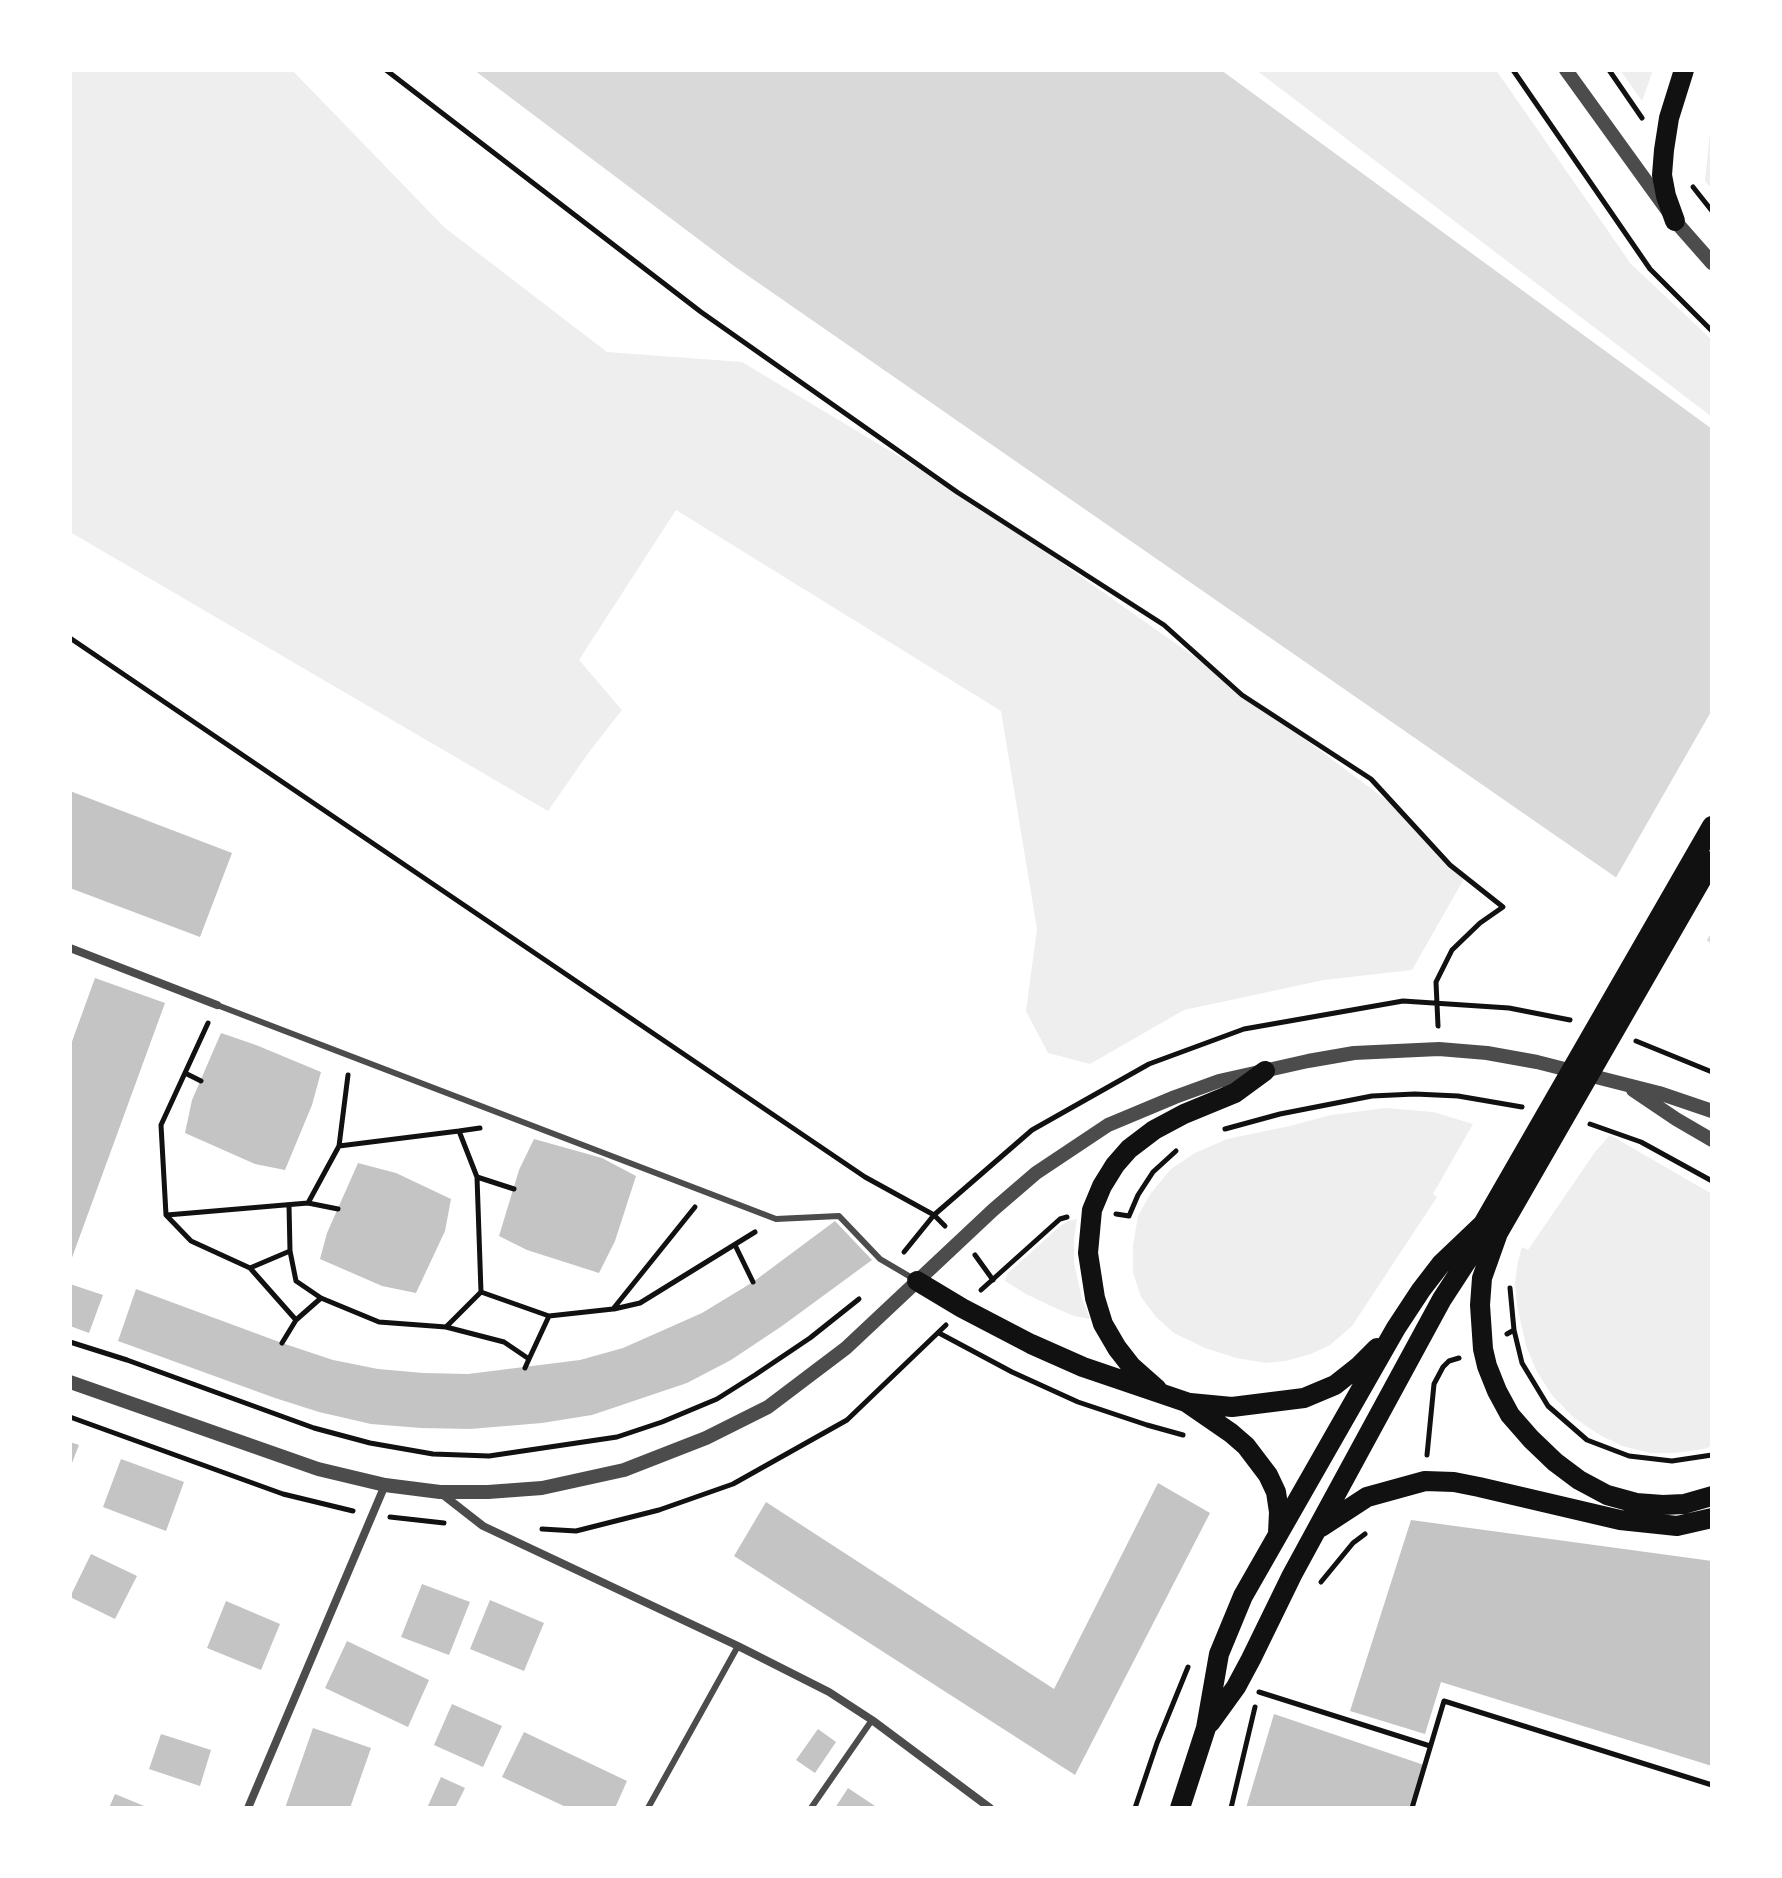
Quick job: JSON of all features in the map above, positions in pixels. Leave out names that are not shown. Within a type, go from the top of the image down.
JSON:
[{"type":"main road","points":[[1675,221],[1662,175],[1669,118],[1684,70]]},
{"type":"main road","points":[[1712,826],[1491,1228],[1480,1305],[1480,1330],[1487,1366],[1497,1391],[1510,1415],[1555,1462],[1607,1495],[1636,1503],[1684,1504],[1712,1496]]},
{"type":"main road","points":[[1206,1728],[1244,1673],[1286,1587],[1442,1299],[1491,1228],[1712,861]]},
{"type":"main road","points":[[1163,1394],[1131,1366],[1103,1324],[1095,1298],[1088,1253],[1092,1210],[1102,1186],[1129,1149],[1154,1130],[1184,1114],[1235,1093],[1265,1071]]},
{"type":"main road","points":[[1180,1808],[1206,1728],[1219,1654],[1243,1596],[1396,1328],[1421,1290],[1441,1264],[1491,1228]]},
{"type":"main road","points":[[917,1281],[1031,1344],[1083,1367],[1186,1402],[1232,1407],[1304,1398],[1335,1385],[1359,1366],[1396,1328]]},
{"type":"main road","points":[[1186,1402],[1246,1446],[1268,1475],[1276,1492],[1278,1533]]},
{"type":"main road","points":[[1318,1529],[1367,1497],[1425,1481],[1454,1482],[1620,1520],[1677,1526],[1712,1518]]},
{"type":"street","points":[[1566,70],[1675,221],[1712,263]]},
{"type":"street","points":[[70,948],[217,1005]]},
{"type":"street","points":[[70,1382],[318,1469],[385,1485],[440,1492],[542,1488],[624,1470],[706,1438],[768,1407],[846,1348],[1036,1173],[1108,1125],[1219,1081],[1354,1053],[1439,1049],[1524,1060],[1672,1097],[1712,1111]]},
{"type":"street","points":[[1627,1085],[1712,1140]]},
{"type":"street","points":[[248,1808],[385,1485]]},
{"type":"street","points":[[440,1492],[483,1526],[829,1692],[872,1720],[990,1808]]},
{"type":"lane","points":[[217,1005],[776,1219],[839,1216],[880,1259],[917,1281]]},
{"type":"lane","points":[[648,1808],[738,1646]]},
{"type":"lane","points":[[811,1808],[872,1720]]},
{"type":"path","points":[[386,70],[701,312],[957,492],[1164,625],[1242,695],[1371,779],[1450,865],[1503,907],[1480,923],[1452,950],[1436,982],[1439,1049]]},
{"type":"path","points":[[1513,70],[1650,269],[1712,331]]},
{"type":"path","points":[[70,638],[865,1177],[934,1215],[866,1294],[810,1338],[717,1399],[617,1437],[489,1456],[433,1454],[370,1443],[314,1428],[70,1342]]},
{"type":"path","points":[[217,1005],[161,1125],[166,1215],[191,1241],[250,1268],[296,1320]]},
{"type":"path","points":[[308,1203],[339,1146],[350,1055]]},
{"type":"path","points":[[185,1073],[201,1081]]},
{"type":"path","points":[[1219,1131],[1280,1114],[1372,1096],[1458,1096],[1527,1109]]},
{"type":"path","points":[[339,1146],[521,1121]]},
{"type":"path","points":[[1578,1121],[1641,1142],[1712,1181]]},
{"type":"path","points":[[446,1327],[481,1292],[477,1177],[459,1131]]},
{"type":"path","points":[[993,1280],[1060,1219],[1092,1210],[1129,1216],[1153,1172],[1173,1152],[1185,1146]]},
{"type":"path","points":[[477,1177],[514,1189]]},
{"type":"path","points":[[613,1309],[706,1193]]},
{"type":"path","points":[[166,1215],[308,1203],[338,1209]]},
{"type":"path","points":[[289,1205],[290,1251],[296,1281],[321,1298],[379,1322],[446,1327],[504,1342],[529,1359]]},
{"type":"path","points":[[481,1292],[549,1316],[640,1303],[776,1219]]},
{"type":"path","points":[[735,1245],[753,1282]]},
{"type":"path","points":[[250,1268],[290,1251]]},
{"type":"path","points":[[282,1343],[296,1320],[321,1298]]},
{"type":"path","points":[[525,1368],[549,1316]]},
{"type":"path","points":[[1514,1330],[1522,1363],[1548,1406],[1587,1440],[1629,1456],[1672,1461],[1712,1455]]},
{"type":"path","points":[[939,1333],[1012,1372],[1078,1402],[1187,1435]]},
{"type":"path","points":[[70,1417],[283,1494],[372,1516]]},
{"type":"path","points":[[1320,1583],[1353,1543],[1375,1526]]},
{"type":"path","points":[[1265,1679],[1258,1692],[1430,1746]]},
{"type":"path","points":[[1412,1808],[1444,1701],[1712,1785]]},
{"type":"path","points":[[1231,1808],[1255,1707]]},
{"type":"shaded area","points":[[70,70],[292,70],[444,227],[607,352],[742,362],[975,502],[1202,662],[1405,814],[1465,877],[1412,970],[1324,980],[1184,1010],[1090,1064],[1048,1053],[1026,1011],[1037,929],[1001,711],[676,510],[579,660],[622,710],[548,811],[70,532]]},
{"type":"shaded area","points":[[474,70],[1221,70],[1712,429],[1712,944],[734,266]]},
{"type":"shaded area","points":[[1256,70],[1496,70],[1631,264],[1712,340],[1712,417]]},
{"type":"shaded area","points":[[1620,70],[1653,70],[1642,101]]},
{"type":"shaded area","points":[[1712,113],[1712,189],[1705,181]]},
{"type":"shaded area","points":[[1386,1108],[1433,1112],[1473,1124],[1433,1194],[1437,1197],[1352,1326],[1330,1345],[1311,1354],[1266,1363],[1205,1348],[1174,1333],[1156,1317],[1141,1297],[1133,1272],[1133,1245],[1138,1216],[1151,1193],[1171,1169],[1195,1153],[1227,1139],[1331,1115]]},
{"type":"shaded area","points":[[1610,1135],[1712,1194],[1712,1446],[1704,1449],[1650,1453],[1622,1446],[1598,1434],[1572,1416],[1552,1395],[1537,1372],[1526,1346],[1515,1283],[1522,1247],[1528,1250]]},
{"type":"shaded area","points":[[1077,1219],[1074,1263],[1090,1319],[1051,1306],[1005,1281],[1007,1274],[1059,1227]]},
{"type":"pier","points":[[1712,710],[1712,931],[1705,944],[1614,881]]},
{"type":"building","points":[[70,791],[232,853],[200,937],[70,888]]},
{"type":"building","points":[[95,978],[165,1003],[70,1263],[70,1047]]},
{"type":"building","points":[[221,1033],[321,1072],[312,1105],[285,1170],[255,1164],[185,1133],[192,1100]]},
{"type":"building","points":[[534,1139],[602,1158],[636,1176],[615,1241],[599,1273],[527,1250],[499,1236],[519,1170]]},
{"type":"building","points":[[358,1163],[396,1173],[451,1199],[445,1231],[416,1293],[382,1286],[320,1259],[327,1233]]},
{"type":"building","points":[[835,1221],[872,1260],[731,1360],[687,1383],[592,1415],[470,1429],[371,1424],[275,1398],[118,1341],[136,1289],[333,1360],[378,1369],[468,1374],[580,1360],[623,1348],[702,1313],[753,1282]]},
{"type":"building","points":[[70,1284],[103,1295],[89,1333],[70,1326]]},
{"type":"building","points":[[70,1442],[79,1445],[70,1468]]},
{"type":"building","points":[[121,1459],[184,1482],[166,1531],[103,1507]]},
{"type":"building","points":[[1158,1483],[1210,1513],[1075,1775],[734,1556],[766,1502],[1054,1689]]},
{"type":"building","points":[[1411,1520],[1712,1561],[1712,1766],[1441,1682],[1425,1734],[1350,1711]]},
{"type":"building","points":[[91,1554],[137,1576],[115,1619],[70,1597]]},
{"type":"building","points":[[422,1584],[470,1602],[449,1655],[401,1637]]},
{"type":"building","points":[[490,1600],[544,1623],[524,1671],[470,1649]]},
{"type":"building","points":[[226,1601],[280,1624],[261,1670],[207,1648]]},
{"type":"building","points":[[347,1641],[429,1680],[408,1727],[325,1688]]},
{"type":"building","points":[[452,1704],[502,1726],[483,1767],[434,1745]]},
{"type":"building","points":[[1274,1714],[1424,1765],[1411,1808],[1246,1808]]},
{"type":"building","points":[[313,1728],[371,1748],[350,1808],[285,1808]]},
{"type":"building","points":[[818,1729],[836,1742],[815,1773],[796,1760]]},
{"type":"building","points":[[524,1732],[627,1781],[615,1808],[568,1808],[502,1777]]},
{"type":"building","points":[[161,1734],[211,1750],[200,1786],[149,1769]]},
{"type":"building","points":[[441,1777],[465,1788],[455,1808],[427,1808]]},
{"type":"building","points":[[848,1788],[878,1808],[835,1808]]},
{"type":"building","points":[[115,1794],[149,1808],[109,1808]]}]
